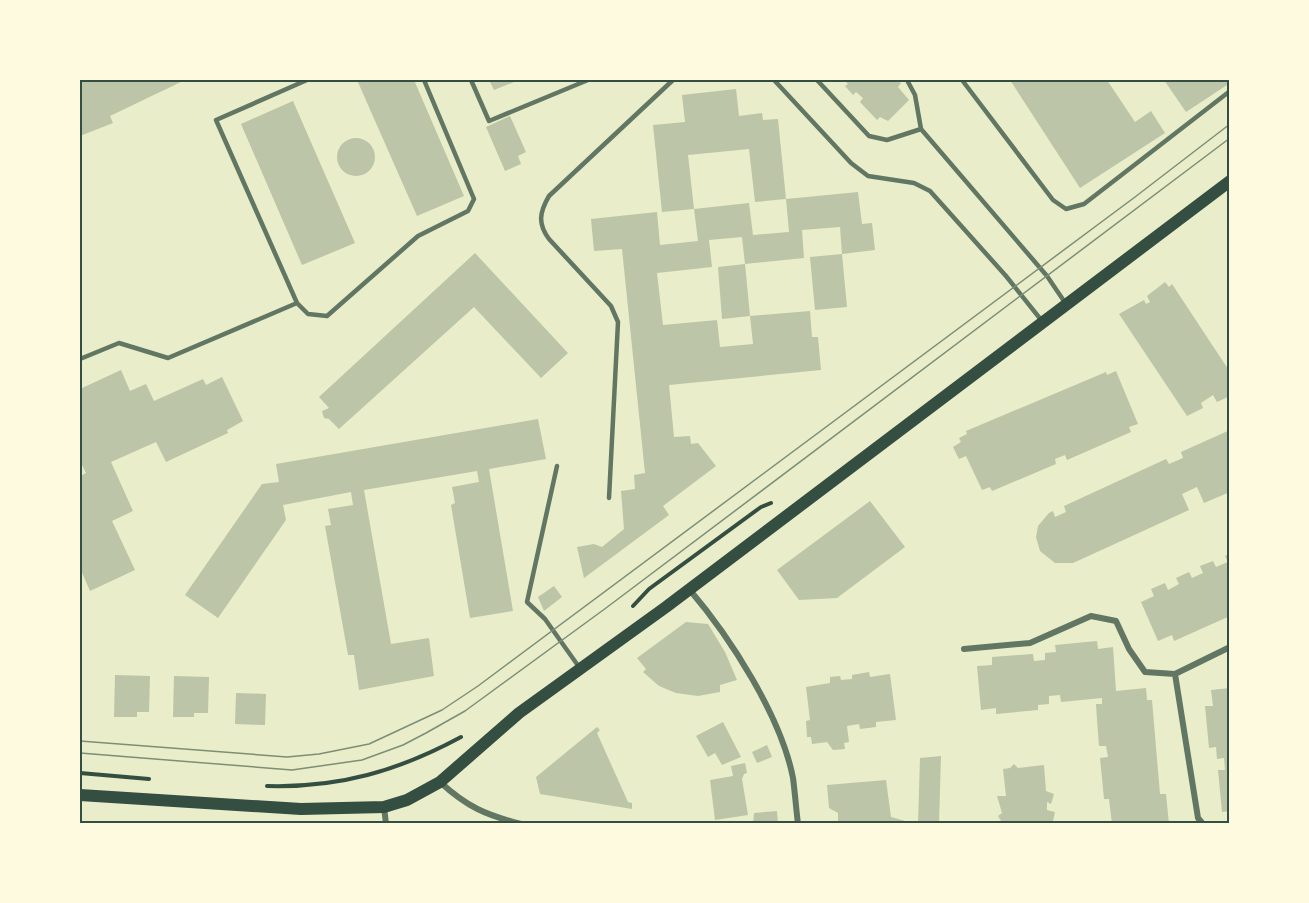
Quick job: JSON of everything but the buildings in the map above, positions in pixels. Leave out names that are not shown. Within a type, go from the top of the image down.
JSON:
[{"type":"main road","points":[[80,795],[269,809],[340,810],[384,807],[407,800],[440,782],[519,713],[689,589],[1230,181]]},
{"type":"street","points":[[689,589],[722,629],[776,727],[792,776],[798,824]]},
{"type":"street","points":[[964,649],[1030,643],[1091,616],[1116,621],[1129,650],[1145,672],[1175,674],[1230,647]]},
{"type":"street","points":[[1175,674],[1198,818],[1203,824]]},
{"type":"street","points":[[440,782],[478,810],[521,824]]},
{"type":"street","points":[[384,807],[386,824]]},
{"type":"lane","points":[[307,80],[216,120],[297,303],[308,314],[327,316],[418,236],[468,211],[474,199],[424,80]]},
{"type":"lane","points":[[471,80],[489,121],[588,80]]},
{"type":"lane","points":[[609,498],[618,322],[611,306],[542,230],[540,219],[549,196],[673,80]]},
{"type":"lane","points":[[774,80],[851,163],[868,176],[914,183],[930,191],[1006,276],[1042,321]]},
{"type":"lane","points":[[817,80],[869,136],[887,140],[921,129]]},
{"type":"lane","points":[[907,80],[915,95],[921,129],[1047,276],[1066,304]]},
{"type":"lane","points":[[962,80],[1053,200],[1066,209],[1084,204],[1230,91]]},
{"type":"lane","points":[[80,359],[118,343],[168,358],[297,303]]},
{"type":"lane","points":[[557,466],[527,602],[549,625],[580,669]]},
{"type":"path","points":[[261,786],[282,787],[365,778],[404,765],[463,736]]},
{"type":"path","points":[[80,773],[160,780]]},
{"type":"tram line","points":[[80,741],[287,757],[319,754],[369,744],[442,710],[478,686],[1230,124]]},
{"type":"tram line","points":[[80,753],[292,770],[362,760],[403,745],[426,733],[465,711],[606,608],[1230,138]]}]
